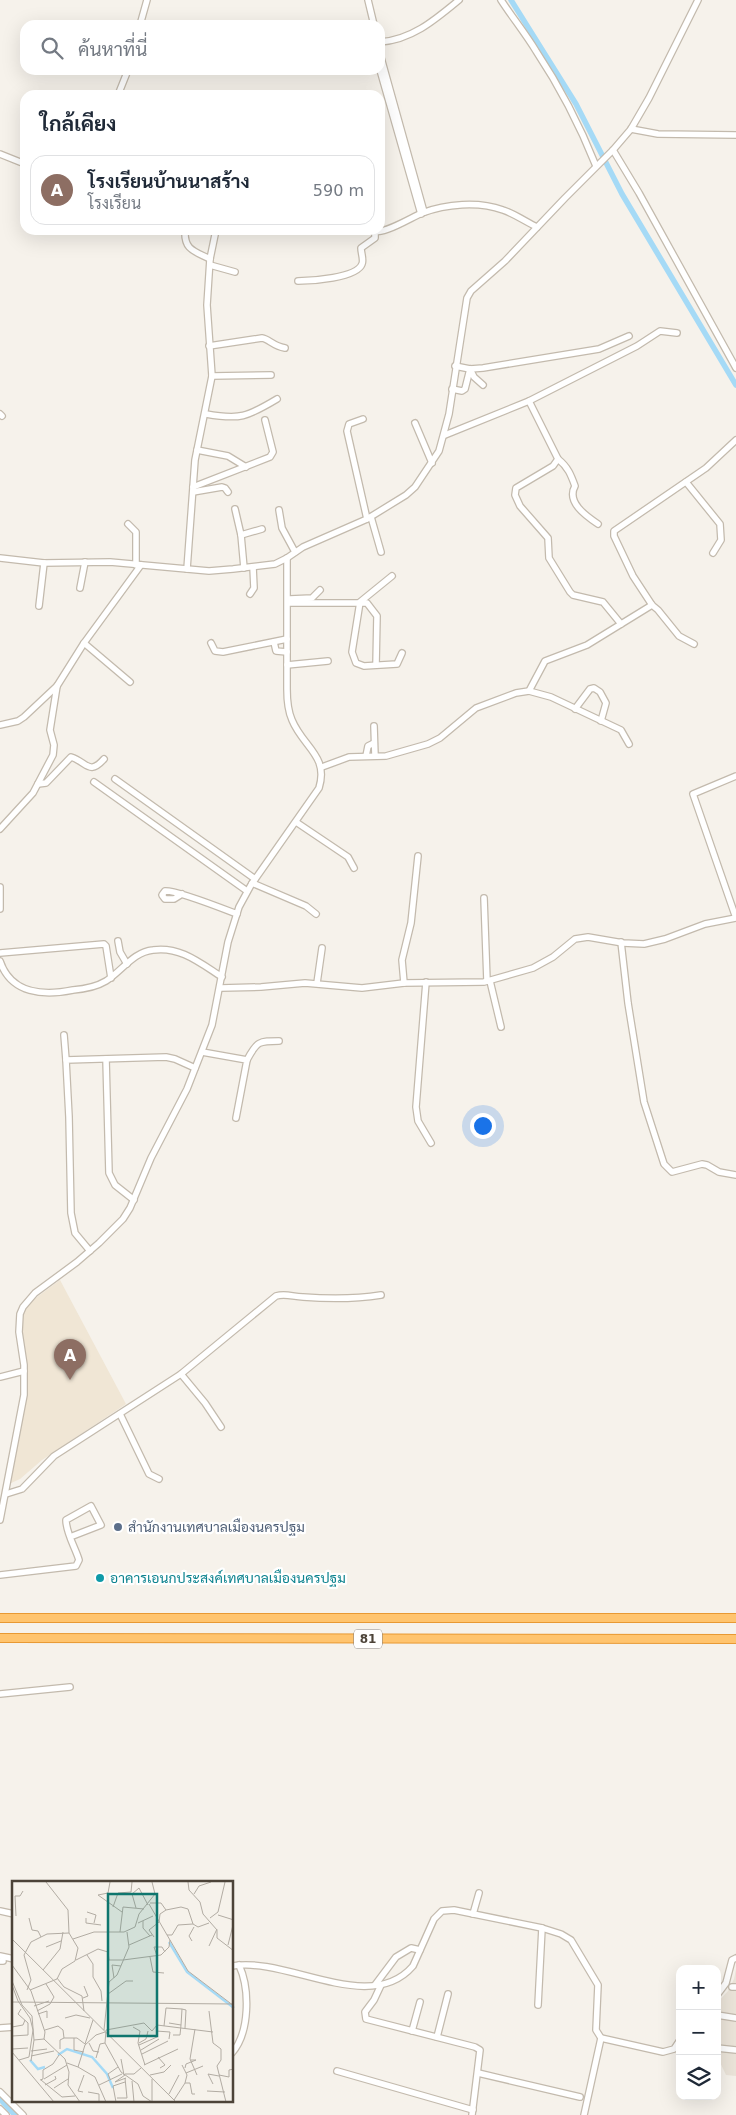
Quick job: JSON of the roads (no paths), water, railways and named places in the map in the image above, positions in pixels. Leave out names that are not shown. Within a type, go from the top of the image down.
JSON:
[{"type":"highway","name":"81","points":[[0,1618],[736,1618]]},
{"type":"highway","name":"81","points":[[0,1638],[736,1639]]},
{"type":"street","points":[[142,20],[148,0]]},
{"type":"street","points":[[368,0],[373,20]]},
{"type":"street","points":[[385,41],[398,39],[427,26],[460,0]]},
{"type":"street","points":[[501,0],[517,26],[537,52],[572,112],[598,164]]},
{"type":"street","points":[[0,558],[44,563],[85,562],[209,571],[275,564],[295,552],[369,518],[406,495],[432,463],[445,435],[467,298],[475,287],[505,261],[631,129],[649,98],[698,0]]},
{"type":"street","points":[[385,73],[422,213]]},
{"type":"street","points":[[120,90],[126,75]]},
{"type":"street","points":[[381,75],[422,213]]},
{"type":"street","points":[[631,129],[658,134],[736,135]]},
{"type":"street","points":[[613,150],[639,193],[736,368]]},
{"type":"street","points":[[0,154],[20,162]]},
{"type":"street","points":[[385,230],[422,213],[450,206],[477,205],[503,210],[537,227]]},
{"type":"street","points":[[184,235],[184,240],[191,250],[210,262],[235,272]]},
{"type":"street","points":[[187,569],[197,450],[206,414],[212,376],[206,305],[210,262],[215,235]]},
{"type":"street","points":[[298,281],[321,280],[344,275],[361,267],[363,263],[362,248],[375,238],[374,235]]},
{"type":"street","points":[[445,435],[529,401],[637,346],[660,331],[677,333]]},
{"type":"street","points":[[456,366],[470,369],[599,349],[629,336]]},
{"type":"street","points":[[209,346],[262,338],[268,340],[273,346],[285,348]]},
{"type":"street","points":[[470,369],[474,377],[483,385]]},
{"type":"street","points":[[452,389],[462,391],[465,389],[470,369]]},
{"type":"street","points":[[212,376],[271,376]]},
{"type":"street","points":[[206,414],[241,417],[256,412],[277,399]]},
{"type":"street","points":[[529,401],[558,459],[567,468],[572,477],[575,486],[572,494],[573,500],[584,514],[598,524]]},
{"type":"street","points":[[363,419],[349,424],[347,431],[369,518],[381,552]]},
{"type":"street","points":[[193,489],[266,460],[272,455],[273,452],[265,420]]},
{"type":"street","points":[[415,423],[432,463]]},
{"type":"street","points":[[694,644],[678,636],[652,605],[633,576],[614,536],[614,530],[712,463],[736,440]]},
{"type":"street","points":[[197,450],[228,456],[246,467]]},
{"type":"street","points":[[558,459],[553,466],[516,488],[514,493],[517,502],[548,538],[549,558],[570,592],[603,602],[621,624]]},
{"type":"street","points":[[686,482],[720,524],[721,539],[713,553]]},
{"type":"street","points":[[193,489],[222,487],[228,492]]},
{"type":"street","points":[[235,508],[241,535],[244,568]]},
{"type":"street","points":[[279,510],[282,528],[295,552]]},
{"type":"street","points":[[0,725],[18,721],[24,717],[57,686],[138,565],[136,532],[128,524]]},
{"type":"street","points":[[241,535],[262,529]]},
{"type":"street","points":[[0,1520],[24,1395],[24,1371],[19,1332],[20,1314],[23,1307],[35,1293],[90,1251],[123,1219],[134,1200],[151,1158],[174,1115],[195,1068],[212,1025],[221,988],[228,942],[236,914],[247,891],[319,788],[322,778],[322,767],[291,718],[287,697],[287,558]]},
{"type":"street","points":[[80,588],[85,562]]},
{"type":"street","points":[[39,606],[44,563]]},
{"type":"street","points":[[250,594],[254,588],[253,567]]},
{"type":"street","points":[[392,576],[360,602],[352,646],[353,658],[359,665],[397,664],[402,653]]},
{"type":"street","points":[[288,601],[312,598],[320,590]]},
{"type":"street","points":[[288,601],[360,602],[367,604],[378,616],[376,665]]},
{"type":"street","points":[[530,691],[545,661],[588,645],[652,605]]},
{"type":"street","points":[[211,642],[215,651],[223,652],[287,639]]},
{"type":"street","points":[[274,642],[276,651],[287,652]]},
{"type":"street","points":[[84,643],[130,682]]},
{"type":"street","points":[[287,665],[328,661]]},
{"type":"street","points":[[0,829],[38,784],[54,751],[50,730],[57,686]]},
{"type":"street","points":[[575,709],[590,688],[594,688],[606,701],[601,721]]},
{"type":"street","points":[[322,767],[349,757],[399,753],[428,744],[440,738],[476,708],[506,696],[530,691],[552,697],[621,730],[629,744]]},
{"type":"street","points":[[374,726],[374,756]]},
{"type":"street","points":[[366,756],[368,746],[374,742]]},
{"type":"street","points":[[38,784],[46,783],[71,757],[92,768],[98,766],[104,759]]},
{"type":"street","points":[[221,988],[317,983],[362,988],[404,983],[489,981],[533,968],[553,957],[574,938],[588,937],[635,944],[654,942],[705,924],[736,918],[693,794],[736,776]]},
{"type":"street","points":[[115,780],[254,881],[308,907],[316,914]]},
{"type":"street","points":[[94,782],[247,891]]},
{"type":"street","points":[[296,822],[348,857],[354,868]]},
{"type":"street","points":[[404,983],[402,960],[411,923],[418,856]]},
{"type":"street","points":[[0,887],[0,909]]},
{"type":"street","points":[[182,894],[236,914]]},
{"type":"street","points":[[484,898],[489,981],[501,1027]]},
{"type":"street","points":[[118,941],[120,952],[127,964]]},
{"type":"street","points":[[621,942],[628,1003],[644,1102],[664,1164],[672,1172],[702,1164],[719,1172],[736,1175]]},
{"type":"street","points":[[0,953],[104,944],[106,946],[111,978]]},
{"type":"street","points":[[317,983],[322,948]]},
{"type":"street","points":[[0,961],[7,975],[14,982],[34,992],[47,993],[97,986],[111,978],[127,964],[148,950],[174,950],[188,955],[222,977]]},
{"type":"street","points":[[426,982],[416,1107],[418,1121],[431,1143]]},
{"type":"street","points":[[64,1035],[69,1117],[71,1213],[75,1233],[90,1251]]},
{"type":"street","points":[[236,1118],[247,1060],[254,1047],[258,1043],[279,1041]]},
{"type":"street","points":[[202,1052],[247,1060]]},
{"type":"street","points":[[66,1060],[166,1057],[195,1068]]},
{"type":"street","points":[[106,1060],[110,1173],[115,1185],[134,1200]]},
{"type":"street","points":[[6,1494],[22,1489],[54,1456],[181,1374],[278,1295],[348,1298],[381,1295]]},
{"type":"street","points":[[0,1377],[24,1371]]},
{"type":"street","points":[[181,1374],[205,1403],[221,1427]]},
{"type":"street","points":[[120,1414],[149,1474],[159,1479]]},
{"type":"street","points":[[0,1575],[76,1566],[79,1560],[70,1537],[66,1520],[92,1506],[101,1525],[70,1537]]},
{"type":"street","points":[[0,1694],[70,1687]]},
{"type":"street","points":[[474,1914],[479,1893]]},
{"type":"street","points":[[234,2050],[240,2041],[247,2002],[246,1985],[236,1965],[266,1965],[343,1983],[378,1985],[400,1978],[408,1972],[413,1966],[434,1919],[442,1911],[454,1910],[542,1928],[561,1934],[571,1940],[598,1984],[596,2030],[601,2038],[584,2115]]},
{"type":"street","points":[[538,2005],[542,1928]]},
{"type":"street","points":[[337,2071],[472,2113],[480,2050],[476,2046],[366,2019],[365,2012],[374,2000],[378,1985],[396,1957],[411,1948],[420,1950]]},
{"type":"street","points":[[721,1990],[726,1983],[732,1960],[736,1958]]},
{"type":"street","points":[[437,2037],[448,1994]]},
{"type":"street","points":[[412,2031],[420,2002]]},
{"type":"street","points":[[721,2016],[736,2018]]},
{"type":"street","points":[[601,2038],[663,2052],[674,2049],[676,2046]]},
{"type":"street","points":[[721,2048],[736,2050]]},
{"type":"street","points":[[478,2073],[580,2097]]},
{"type":"street","points":[[0,2092],[23,2115]]},
{"type":"street","points":[[0,2109],[6,2115]]},
{"type":"waterway","points":[[511,0],[576,104],[622,194],[736,385]]},
{"type":"waterway","points":[[0,2099],[15,2115]]},
{"type":"place","name":"โรงเรียนบ้านนาสร้าง","points":[[70,1380]]},
{"type":"place","name":"สำนักงานเทศบาลเมืองนครปฐม","points":[[118,1527]]},
{"type":"place","name":"อาคารเอนกประสงค์เทศบาลเมืองนครปฐม","points":[[100,1578]]}]
